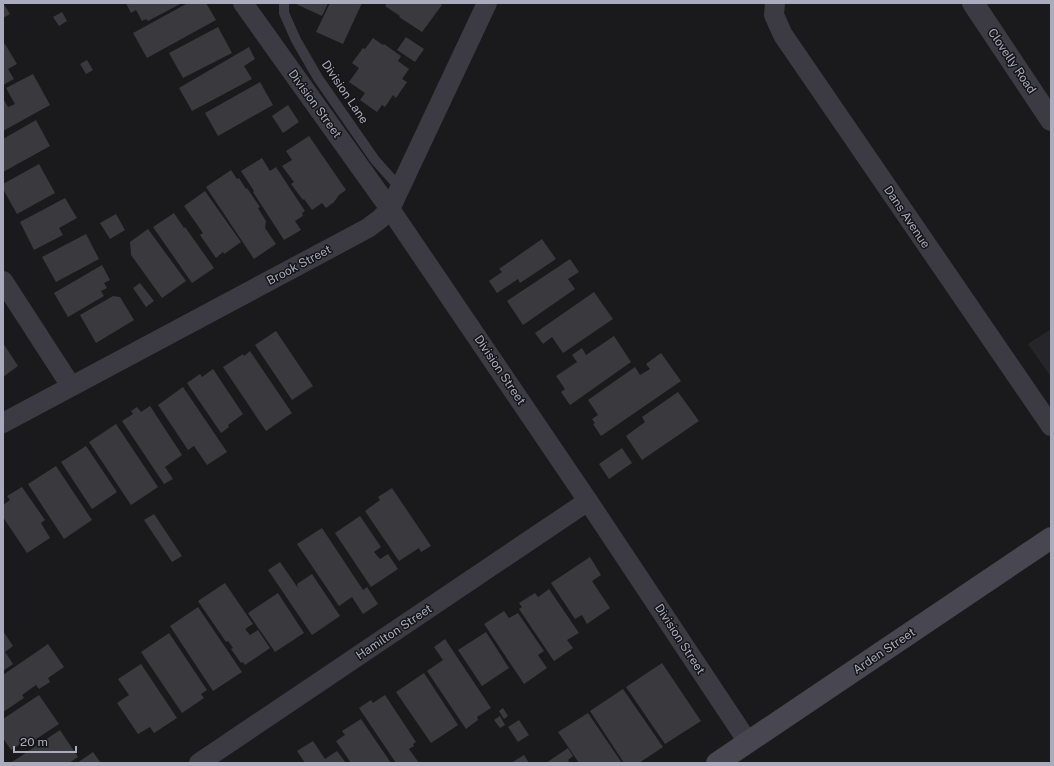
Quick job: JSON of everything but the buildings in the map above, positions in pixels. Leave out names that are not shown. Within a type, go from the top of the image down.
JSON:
[{"type":"main road","name":"Arden Street","points":[[727,760],[748,742],[1051,538]]},
{"type":"street","name":"Division Street","points":[[244,3],[390,209],[588,501],[748,742]]},
{"type":"street","name":"Brook Street","points":[[3,423],[368,228],[380,220],[390,209],[487,3]]},
{"type":"street","name":"Dans Avenue","points":[[774,3],[774,15],[783,35],[1051,426]]},
{"type":"street","name":"Clovelly Road","points":[[973,3],[1051,120]]},
{"type":"street","points":[[3,281],[71,386]]},
{"type":"street","name":"Hamilton Street","points":[[199,763],[588,501]]},
{"type":"lane","name":"Division Lane","points":[[284,3],[284,13],[296,40],[318,78],[375,160],[400,188]]},
{"type":"shaded area","points":[[1051,329],[1051,377],[1028,344]]}]
